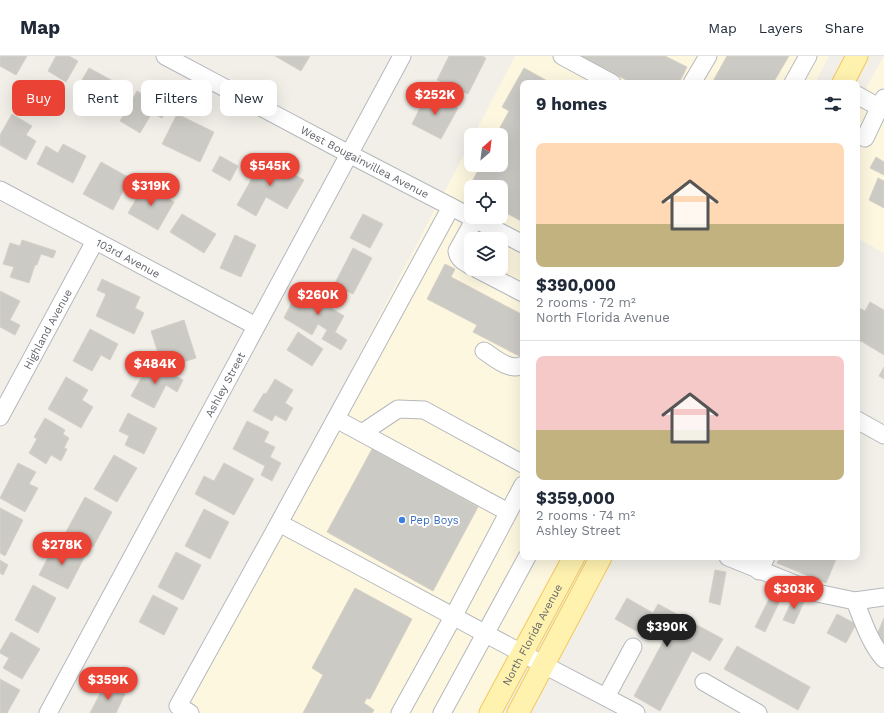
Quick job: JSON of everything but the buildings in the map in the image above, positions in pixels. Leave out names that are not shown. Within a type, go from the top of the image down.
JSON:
[{"type":"main road","points":[[845,80],[857,56]]},
{"type":"main road","name":"North Florida Avenue","points":[[490,713],[572,560]]},
{"type":"main road","points":[[518,713],[599,560]]},
{"type":"street","name":"West Bougainvillea Avenue","points":[[165,56],[464,214]]},
{"type":"street","name":"Ashley Street","points":[[48,713],[402,56]]},
{"type":"street","points":[[562,56],[606,80]]},
{"type":"street","points":[[795,80],[808,56]]},
{"type":"street","points":[[693,80],[704,57]]},
{"type":"street","points":[[860,96],[882,105],[864,138]]},
{"type":"street","name":"103rd Avenue","points":[[0,190],[256,326]]},
{"type":"street","points":[[181,711],[279,523],[451,207]]},
{"type":"street","name":"West Bougainvillea Avenue","points":[[483,224],[520,242]]},
{"type":"street","points":[[464,239],[457,251],[457,255],[464,262]]},
{"type":"street","name":"Highland Avenue","points":[[0,417],[95,241]]},
{"type":"street","points":[[490,276],[520,291]]},
{"type":"street","points":[[484,352],[512,367],[520,367]]},
{"type":"street","points":[[362,433],[398,409],[424,410],[520,462]]},
{"type":"street","points":[[336,419],[508,512]]},
{"type":"street","points":[[860,422],[884,435]]},
{"type":"street","points":[[400,713],[453,617],[520,490]]},
{"type":"street","points":[[279,523],[522,654],[636,713]]},
{"type":"street","points":[[442,713],[526,560]]},
{"type":"street","points":[[743,560],[763,564],[817,593],[855,601],[884,597]]},
{"type":"street","points":[[855,601],[866,629],[879,654],[884,659]]},
{"type":"street","points":[[606,697],[632,647]]},
{"type":"street","points":[[704,682],[758,713]]},
{"type":"shaded area","points":[[515,56],[829,56],[817,80],[520,80],[520,232],[504,224],[508,224],[508,180],[464,180],[464,203],[444,193],[464,154],[464,172],[508,172],[508,128],[478,128]]},
{"type":"shaded area","points":[[884,56],[884,253],[860,240],[860,99]]},
{"type":"shaded area","points":[[435,209],[479,232],[464,232],[464,276],[508,276],[508,247],[520,253],[520,560],[561,560],[480,713],[173,713]]},
{"type":"place","name":"Pep Boys","points":[[402,520]]}]
